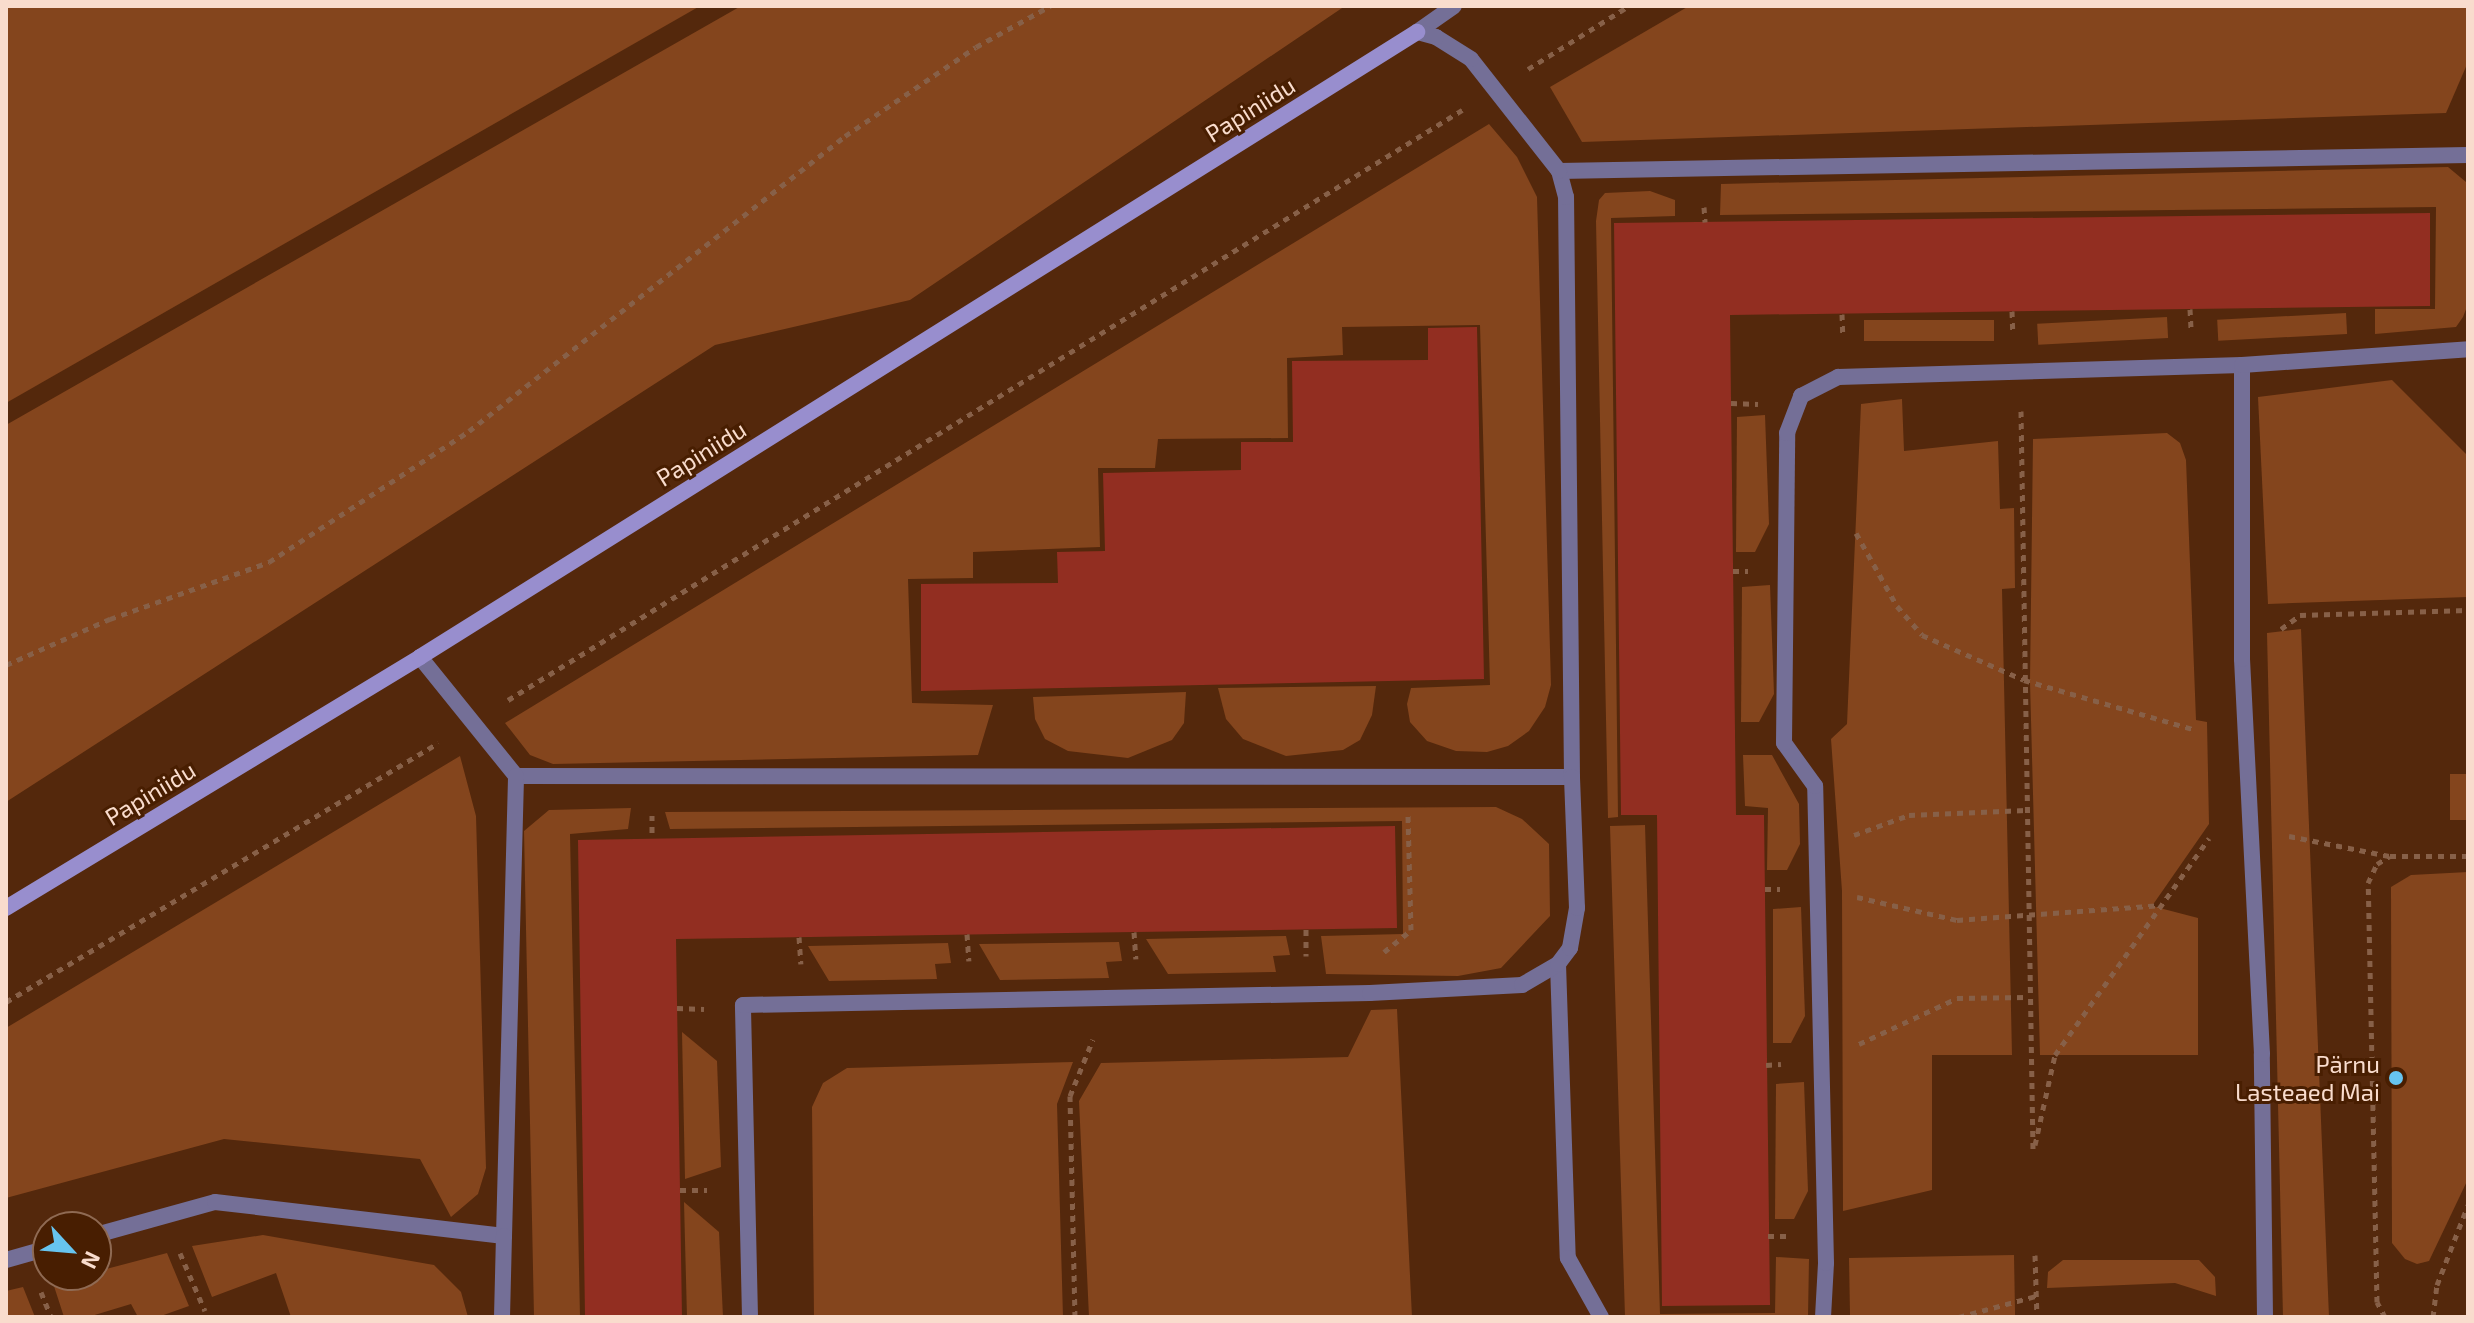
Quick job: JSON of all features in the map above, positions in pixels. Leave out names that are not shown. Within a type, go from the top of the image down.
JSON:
[{"type":"street","points":[[1417,32],[1454,6]]},
{"type":"street","points":[[750,1317],[743,1005],[1333,993],[1522,985],[1558,964],[1570,948],[1577,908],[1572,777],[1566,197],[1559,171],[1457,47],[1417,32]]},
{"type":"street","name":"Papiniidu","points":[[6,908],[420,657],[1417,32]]},
{"type":"street","points":[[1559,171],[2468,155]]},
{"type":"street","points":[[1823,1317],[1822,1062],[1815,786],[1784,743],[1787,433],[1801,396],[1838,377],[2242,365],[2468,349]]},
{"type":"street","points":[[2242,365],[2242,659],[2262,1054],[2265,1317]]},
{"type":"street","points":[[420,657],[475,720],[516,776],[502,1317]]},
{"type":"street","points":[[516,776],[1572,777]]},
{"type":"street","points":[[1558,964],[1568,1258],[1601,1317]]},
{"type":"street","points":[[112,1231],[215,1202],[504,1236]]},
{"type":"street","points":[[6,1260],[32,1253]]},
{"type":"path","points":[[6,665],[110,619],[269,562],[469,431],[845,136],[976,47],[1050,6]]},
{"type":"path","points":[[6,1002],[475,720],[1629,6]]},
{"type":"path","points":[[2020,370],[2027,997],[2033,1154],[2055,1055],[2249,782]]},
{"type":"path","points":[[1856,533],[1897,606],[1922,635],[2024,680],[2193,729]]},
{"type":"path","points":[[2242,659],[2300,615],[2468,610]]},
{"type":"path","points":[[1333,993],[1411,930],[1407,775]]},
{"type":"path","points":[[1816,849],[1909,815],[2026,810]]},
{"type":"path","points":[[2251,832],[2390,856],[2468,856]]},
{"type":"path","points":[[2385,1317],[2377,1302],[2368,883],[2377,864],[2390,856]]},
{"type":"path","points":[[1817,888],[1957,920],[2162,905]]},
{"type":"path","points":[[1822,1062],[1957,998],[2027,997]]},
{"type":"path","points":[[1075,1317],[1070,1096],[1109,998]]},
{"type":"path","points":[[2433,1317],[2437,1285],[2468,1205]]},
{"type":"path","points":[[164,1216],[205,1311]]},
{"type":"path","points":[[2035,1255],[2037,1317]]},
{"type":"path","points":[[1959,1317],[2036,1296]]},
{"type":"shaded area","points":[[6,6],[700,6],[6,403]]},
{"type":"shaded area","points":[[741,6],[1345,6],[910,300],[715,345],[6,802],[6,425]]},
{"type":"shaded area","points":[[1689,6],[2468,6],[2468,62],[2446,113],[1582,142],[1550,87]]},
{"type":"shaded area","points":[[1489,124],[1517,157],[1537,197],[1551,685],[1545,707],[1529,731],[1508,746],[1487,752],[1456,751],[1427,741],[1410,722],[1407,704],[1411,688],[1490,685],[1480,325],[1342,327],[1343,355],[1287,358],[1288,438],[1158,439],[1155,468],[1098,468],[1100,547],[973,552],[973,578],[908,579],[912,703],[993,705],[978,755],[553,764],[530,755],[505,723]]},
{"type":"shaded area","points":[[2448,167],[2466,182],[2468,304],[2463,317],[2456,327],[2375,334],[2375,309],[2435,309],[2436,207],[1720,215],[1721,184]]},
{"type":"shaded area","points":[[1650,191],[1675,200],[1675,216],[1611,218],[1618,817],[1608,818],[1596,221],[1599,200],[1605,193]]},
{"type":"shaded area","points":[[2346,313],[2347,334],[2218,341],[2217,320]]},
{"type":"shaded area","points":[[2167,317],[2168,338],[2038,345],[2037,324]]},
{"type":"shaded area","points":[[1864,320],[1994,320],[1994,341],[1864,341]]},
{"type":"shaded area","points":[[2392,380],[2468,456],[2468,597],[2268,604],[2258,397]]},
{"type":"shaded area","points":[[1902,399],[1904,451],[1998,441],[2000,509],[2014,508],[2015,588],[2002,589],[2012,1055],[1932,1055],[1932,1190],[1843,1211],[1842,891],[1831,739],[1847,724],[1861,404]]},
{"type":"shaded area","points":[[1765,415],[1769,524],[1755,552],[1736,552],[1737,417]]},
{"type":"shaded area","points":[[2167,433],[2180,443],[2186,460],[2196,720],[2207,722],[2209,824],[2152,906],[2198,918],[2198,1055],[2040,1055],[2030,682],[2033,439]]},
{"type":"shaded area","points":[[1770,585],[1774,694],[1759,722],[1741,722],[1742,587]]},
{"type":"shaded area","points":[[2301,629],[2329,1317],[2283,1317],[2267,633]]},
{"type":"shaded area","points":[[1376,686],[1372,715],[1360,740],[1343,750],[1286,756],[1243,739],[1226,719],[1218,688]]},
{"type":"shaded area","points":[[1186,692],[1184,723],[1172,740],[1128,758],[1068,751],[1045,739],[1035,719],[1033,697]]},
{"type":"shaded area","points":[[1743,755],[1772,755],[1799,804],[1800,844],[1787,870],[1767,870],[1768,808],[1745,806]]},
{"type":"shaded area","points":[[460,756],[476,816],[486,1168],[478,1194],[451,1217],[420,1159],[224,1139],[6,1198],[6,1028]]},
{"type":"shaded area","points":[[2450,774],[2468,774],[2468,820],[2450,820]]},
{"type":"shaded area","points":[[1496,807],[1522,819],[1549,844],[1550,916],[1501,968],[1458,976],[1326,974],[1321,936],[1403,934],[1402,821],[670,829],[665,812]]},
{"type":"shaded area","points":[[631,808],[628,829],[570,834],[580,1317],[534,1317],[524,831],[549,810]]},
{"type":"shaded area","points":[[1645,825],[1660,1314],[1775,1313],[1776,1257],[1809,1259],[1808,1317],[1625,1317],[1610,826]]},
{"type":"shaded area","points":[[2468,872],[2468,1179],[2429,1261],[2417,1264],[2405,1259],[2392,1243],[2391,887],[2411,875]]},
{"type":"shaded area","points":[[1801,907],[1805,1016],[1791,1043],[1773,1043],[1773,909]]},
{"type":"shaded area","points":[[1286,936],[1290,955],[1273,956],[1276,972],[1168,974],[1146,939]]},
{"type":"shaded area","points":[[1119,942],[1122,961],[1106,962],[1109,978],[1000,980],[979,944]]},
{"type":"shaded area","points":[[948,943],[951,963],[935,964],[937,979],[829,981],[808,946]]},
{"type":"shaded area","points":[[1397,1009],[1412,1317],[1089,1317],[1079,1101],[1101,1063],[1348,1057],[1371,1010]]},
{"type":"shaded area","points":[[682,1032],[717,1061],[721,1167],[685,1179]]},
{"type":"shaded area","points":[[1073,1062],[1057,1104],[1063,1317],[814,1317],[812,1107],[823,1083],[847,1068]]},
{"type":"shaded area","points":[[1804,1082],[1808,1191],[1794,1219],[1775,1219],[1776,1084]]},
{"type":"shaded area","points":[[684,1202],[719,1232],[723,1317],[687,1317]]},
{"type":"shaded area","points":[[263,1235],[434,1265],[461,1292],[468,1317],[291,1317],[276,1273],[212,1297],[192,1246]]},
{"type":"shaded area","points":[[167,1253],[189,1306],[158,1317],[138,1317],[131,1304],[88,1317],[64,1317],[56,1291],[112,1291],[112,1267]]},
{"type":"shaded area","points":[[2014,1255],[2015,1317],[1850,1317],[1849,1258]]},
{"type":"shaded area","points":[[2063,1260],[2199,1260],[2215,1277],[2216,1296],[2175,1283],[2047,1288],[2048,1272]]},
{"type":"shaded area","points":[[23,1287],[35,1317],[6,1317],[6,1291]]},
{"type":"building","points":[[2430,213],[2430,306],[1730,315],[1736,815],[1764,815],[1770,1305],[1662,1306],[1657,815],[1621,815],[1614,223]]},
{"type":"building","points":[[1477,327],[1484,679],[921,691],[921,584],[1058,583],[1057,552],[1105,551],[1103,473],[1241,470],[1241,442],[1293,442],[1292,361],[1428,360],[1428,328]]},
{"type":"building","points":[[1395,826],[1397,928],[676,939],[682,1317],[585,1317],[578,840]]},
{"type":"place","name":"Pärnu Lasteaed Mai","points":[[2396,1078]]}]
